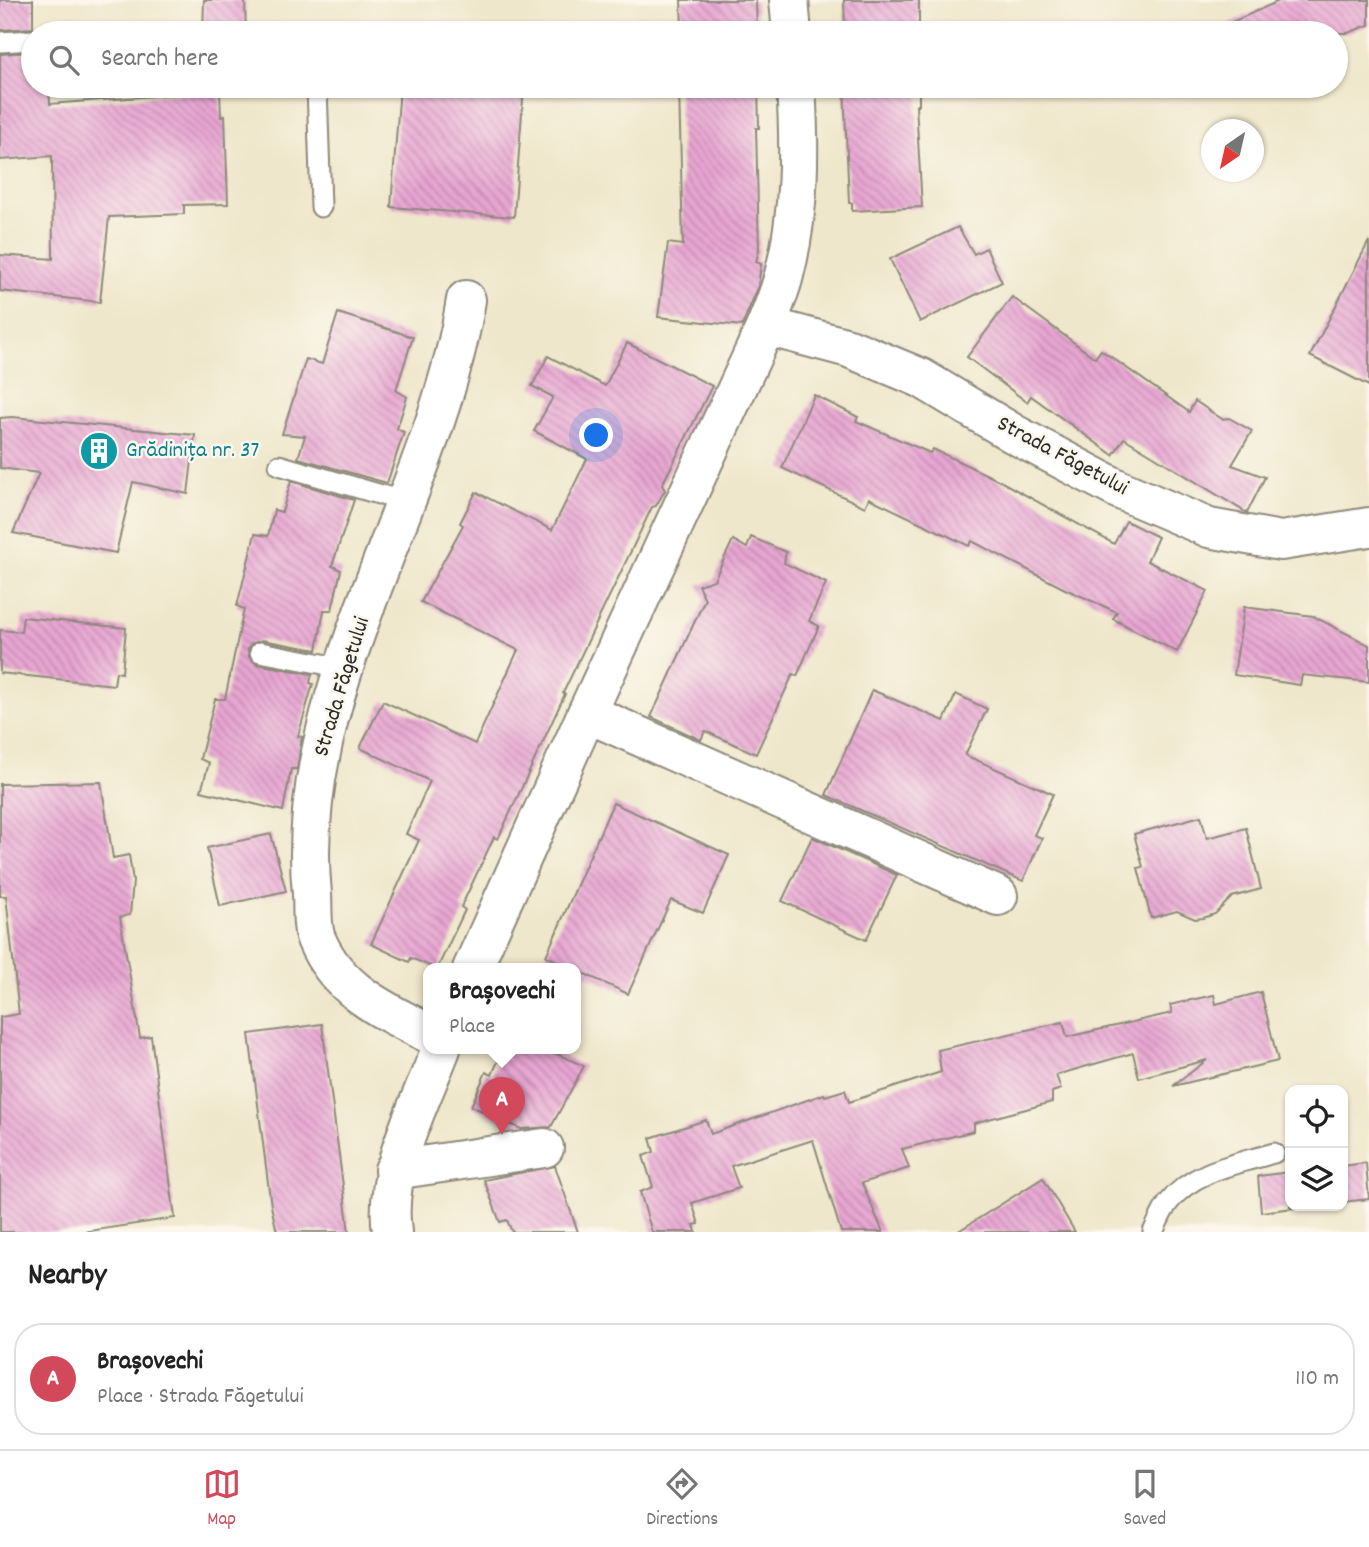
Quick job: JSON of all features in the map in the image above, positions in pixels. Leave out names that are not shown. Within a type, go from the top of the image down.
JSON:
[{"type":"street","points":[[789,0],[791,21]]},
{"type":"street","points":[[475,963],[766,326],[784,276],[797,204],[797,98]]},
{"type":"street","name":"Strada Făgetului","points":[[423,1030],[379,1008],[344,982],[316,940],[310,878],[311,830],[320,760],[344,668],[437,417],[460,341],[466,300]]},
{"type":"street","name":"Strada Făgetului","points":[[766,326],[849,348],[921,378],[1014,434],[1118,489],[1209,528],[1280,541],[1369,527]]},
{"type":"street","points":[[587,713],[998,896]]},
{"type":"street","points":[[392,1232],[389,1215],[394,1170],[439,1054]]},
{"type":"street","points":[[394,1170],[544,1148]]},
{"type":"lane","points":[[0,42],[21,41]]},
{"type":"lane","points":[[317,98],[321,207]]},
{"type":"lane","points":[[279,465],[406,502]]},
{"type":"lane","points":[[260,652],[344,668]]},
{"type":"lane","points":[[1153,1232],[1168,1203],[1188,1183],[1206,1174],[1274,1153]]},
{"type":"building","points":[[0,0],[33,0],[33,21],[21,21],[21,29],[0,30]]},
{"type":"building","points":[[204,0],[245,0],[246,21],[203,21]]},
{"type":"building","points":[[681,0],[756,0],[757,21],[682,21]]},
{"type":"building","points":[[844,0],[919,0],[919,21],[845,21]]},
{"type":"building","points":[[1281,0],[1369,0],[1369,25],[1348,33],[1348,21],[1235,21]]},
{"type":"building","points":[[21,53],[21,98],[50,98],[50,104],[128,98],[220,98],[221,117],[225,116],[228,204],[184,205],[184,214],[109,217],[100,302],[0,291],[0,255],[53,259],[52,156],[0,160],[0,54]]},
{"type":"building","points":[[399,98],[523,98],[514,217],[391,207]]},
{"type":"building","points":[[679,98],[758,98],[759,128],[756,128],[759,250],[756,262],[761,264],[758,287],[742,326],[658,317],[668,243],[683,245]]},
{"type":"building","points":[[845,98],[919,98],[919,105],[916,105],[922,207],[852,211],[852,203],[849,203]]},
{"type":"building","points":[[958,227],[974,254],[986,248],[1002,282],[920,322],[890,259]]},
{"type":"building","points":[[1369,241],[1369,386],[1310,356]]},
{"type":"building","points":[[1012,297],[1095,358],[1101,350],[1189,412],[1195,401],[1222,419],[1229,418],[1252,431],[1232,465],[1265,477],[1247,513],[1124,438],[1113,455],[1031,396],[1027,402],[967,357]]},
{"type":"building","points":[[338,313],[413,337],[396,390],[407,397],[397,429],[404,432],[387,483],[298,458],[305,436],[282,434],[306,359],[322,364]]},
{"type":"building","points":[[627,343],[712,386],[662,485],[665,490],[656,506],[652,507],[563,693],[565,694],[498,839],[494,837],[461,907],[465,910],[440,963],[423,963],[411,958],[409,962],[371,944],[419,840],[406,834],[430,781],[360,748],[383,701],[475,744],[518,650],[421,602],[463,525],[460,523],[476,492],[552,530],[587,459],[534,431],[553,397],[532,386],[548,356],[605,386]]},
{"type":"building","points":[[814,395],[858,417],[856,421],[930,453],[933,449],[1000,481],[1114,544],[1126,521],[1158,537],[1147,561],[1208,591],[1177,652],[1113,619],[1117,612],[1065,589],[972,541],[969,546],[869,498],[865,507],[782,468]]},
{"type":"building","points":[[0,418],[195,435],[188,494],[133,482],[116,553],[13,533],[39,473],[0,468]]},
{"type":"building","points":[[291,481],[354,500],[332,566],[341,570],[332,610],[324,610],[317,650],[262,640],[251,644],[248,649],[249,657],[257,664],[312,674],[310,683],[313,684],[298,736],[302,737],[297,769],[291,769],[283,811],[201,791],[209,763],[200,759],[215,699],[225,699],[244,609],[237,606],[255,534],[268,536],[274,510],[282,512]]},
{"type":"building","points":[[751,537],[786,552],[784,563],[826,583],[809,621],[819,626],[797,676],[793,674],[756,754],[705,731],[701,740],[651,717],[705,599],[698,585],[714,580],[733,540],[747,548]]},
{"type":"building","points":[[1244,607],[1313,616],[1369,645],[1369,682],[1302,675],[1300,685],[1234,675]]},
{"type":"building","points":[[23,617],[126,628],[122,673],[116,672],[114,685],[0,673],[0,630],[21,632]]},
{"type":"building","points":[[872,690],[944,721],[956,694],[987,709],[965,755],[1053,794],[1034,835],[1042,838],[1023,881],[826,795]]},
{"type":"building","points":[[101,782],[113,858],[129,855],[133,881],[130,915],[120,917],[140,1038],[151,1036],[175,1218],[83,1232],[0,1232],[0,1017],[19,1014],[6,896],[0,896],[0,784]]},
{"type":"building","points":[[613,803],[729,855],[703,913],[671,900],[628,994],[581,972],[581,963],[561,963],[546,956]]},
{"type":"building","points":[[1201,816],[1207,838],[1246,828],[1261,889],[1232,897],[1215,914],[1203,918],[1195,919],[1177,911],[1151,918],[1138,868],[1143,867],[1134,834]]},
{"type":"building","points":[[271,834],[286,891],[220,906],[207,848]]},
{"type":"building","points":[[812,837],[897,875],[866,940],[782,901]]},
{"type":"building","points":[[1261,992],[1278,1061],[1173,1086],[1207,1060],[1139,1078],[1133,1053],[1056,1075],[1061,1089],[1052,1092],[1052,1102],[974,1123],[974,1131],[902,1149],[909,1168],[862,1183],[883,1232],[841,1232],[813,1140],[731,1166],[739,1188],[692,1203],[699,1224],[694,1225],[696,1232],[652,1232],[640,1192],[653,1187],[643,1156],[654,1152],[650,1138],[706,1120],[711,1134],[824,1094],[825,1096],[845,1090],[849,1102],[941,1072],[938,1050],[1063,1022],[1067,1037],[1172,1013],[1170,1005],[1191,1000],[1214,995],[1216,1004]]},
{"type":"building","points":[[322,1024],[349,1232],[277,1232],[271,1206],[249,1034]]},
{"type":"building","points":[[506,1054],[557,1054],[584,1066],[551,1127],[521,1129],[471,1106],[486,1072],[492,1075],[498,1061],[502,1062]]},
{"type":"building","points":[[1366,1163],[1369,1199],[1348,1201],[1348,1165]]},
{"type":"building","points":[[555,1166],[578,1232],[512,1232],[507,1220],[500,1222],[484,1180]]},
{"type":"building","points":[[1285,1173],[1285,1209],[1261,1212],[1258,1176]]},
{"type":"building","points":[[1043,1178],[1075,1232],[957,1232]]},
{"type":"place","name":"Grădinița nr. 37","points":[[99,451]]},
{"type":"place","name":"Brașovechi","points":[[502,1135]]}]
